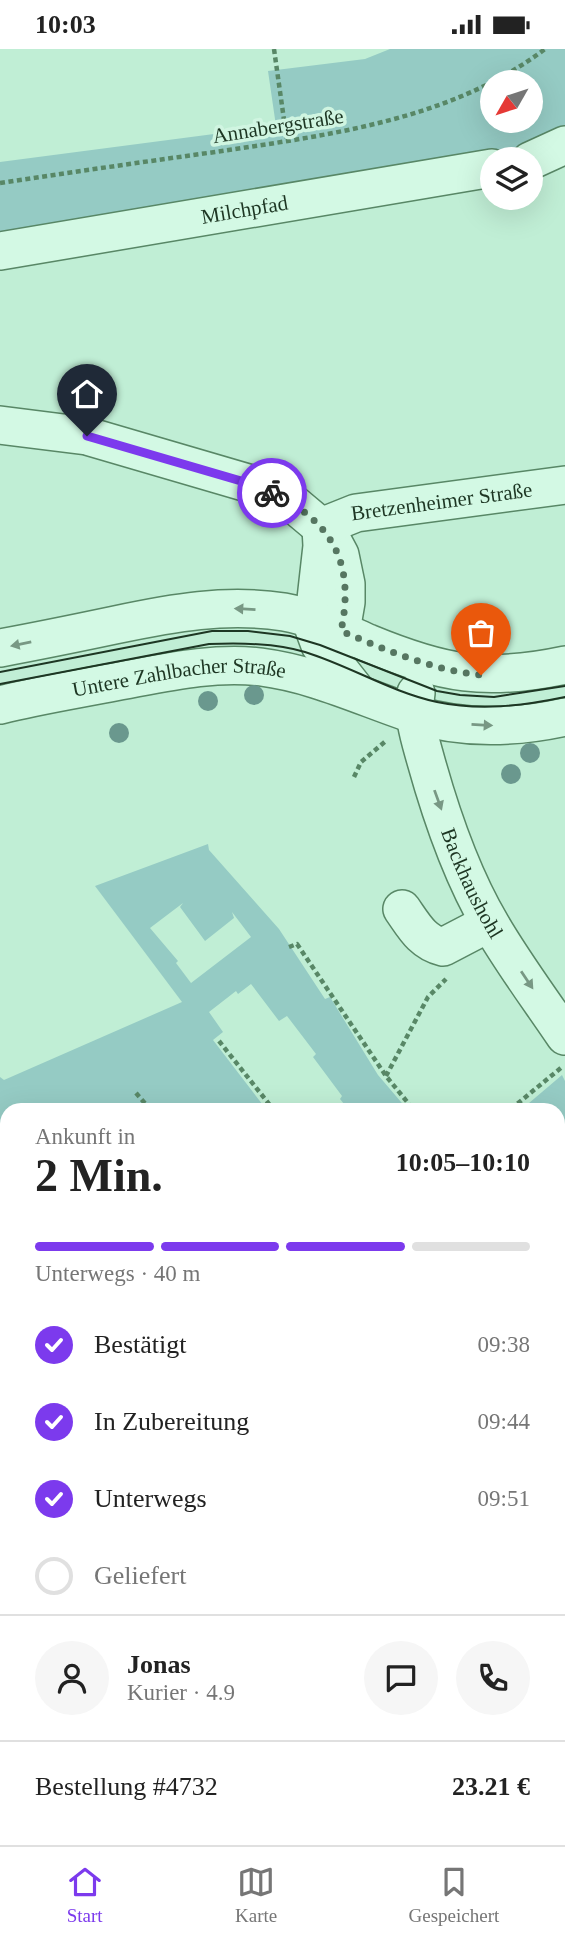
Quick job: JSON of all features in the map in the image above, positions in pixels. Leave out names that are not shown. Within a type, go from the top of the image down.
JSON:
[{"type":"street","points":[[543,155],[565,145]]},
{"type":"street","name":"Milchpfad","points":[[0,251],[480,170]]},
{"type":"street","points":[[0,425],[87,436],[258,486],[300,507],[321,527],[324,632],[357,692]]},
{"type":"street","name":"Bretzenheimer Straße","points":[[321,527],[356,513],[565,485]]},
{"type":"street","points":[[0,648],[173,613],[218,607],[283,612],[324,632],[434,667],[463,673],[491,675],[565,665]]},
{"type":"street","points":[[248,666],[324,632]]},
{"type":"street","name":"Untere Zahlbacher Straße","points":[[0,705],[186,669],[248,666],[297,673],[414,714],[464,724],[520,724],[565,717]]},
{"type":"street","points":[[414,714],[415,696],[420,684],[434,667]]},
{"type":"street","name":"Backhaushohl","points":[[414,714],[434,790],[457,852],[489,923],[565,1036]]},
{"type":"street","points":[[402,909],[423,937],[432,944],[443,947],[489,923]]},
{"type":"path","points":[[275,49],[287,141]]},
{"type":"path","name":"Annabergstraße","points":[[0,183],[366,127],[467,95],[504,76],[545,49]]},
{"type":"path","points":[[354,777],[361,762],[375,748]]},
{"type":"path","points":[[289,947],[297,944],[386,1076],[408,1103]]},
{"type":"path","points":[[386,1076],[428,997],[438,988]]},
{"type":"path","points":[[219,1041],[267,1103]]},
{"type":"path","points":[[519,1103],[565,1064]]},
{"type":"path","points":[[136,1093],[145,1103]]},
{"type":"shaded area","points":[[390,49],[565,49],[565,136],[541,147],[480,147],[480,162],[0,241],[0,162],[276,126],[268,71],[365,59]]},
{"type":"shaded area","points":[[208,844],[209,850],[279,929],[325,999],[330,997],[378,1075],[402,1103],[343,1103],[340,1099],[342,1096],[313,1057],[316,1054],[287,1016],[279,1021],[251,984],[238,994],[236,991],[209,1012],[223,1032],[213,1040],[261,1103],[0,1103],[0,1077],[4,1080],[182,1002],[95,886]],"holes":[[[183,903],[180,907],[205,941],[234,918],[232,912],[251,937],[191,983],[176,963],[178,961],[150,928]]]},
{"type":"shaded area","points":[[562,1075],[565,1081],[565,1103],[529,1103]]},
{"type":"tram line","points":[[0,672],[212,631],[248,631],[290,636],[320,645],[437,691],[460,695],[494,697],[565,686]]},
{"type":"tram line","points":[[0,684],[209,644],[246,644],[270,645],[305,652],[403,692],[453,705],[501,706],[565,697]]},
{"type":"way so far","points":[[272,493],[300,507],[321,527],[337,549],[346,584],[341,631],[426,664],[481,675]]},
{"type":"route","points":[[87,436],[258,486],[272,493]]}]
